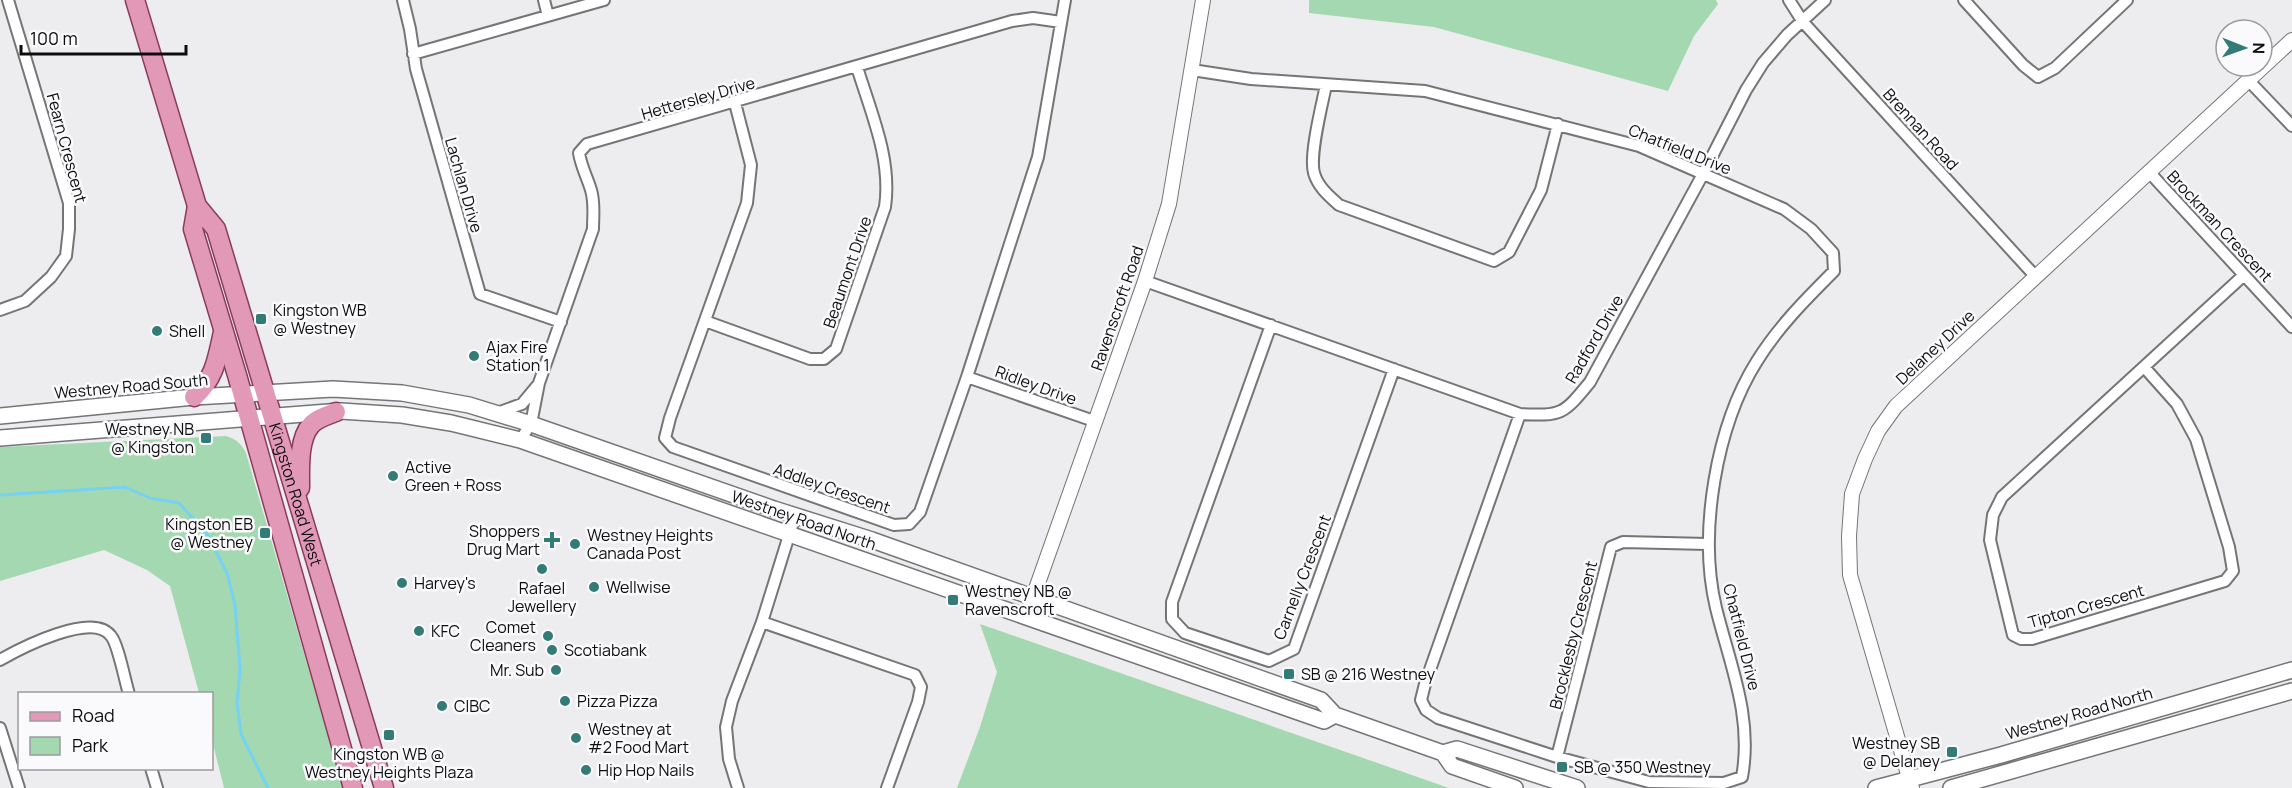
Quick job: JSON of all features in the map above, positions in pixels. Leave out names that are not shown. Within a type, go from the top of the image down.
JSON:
[{"type":"main road","name":"Kingston Road West","points":[[135,0],[197,206],[216,229],[384,788]]},
{"type":"main road","name":"Kingston Road West","points":[[197,206],[193,229],[353,788]]},
{"type":"main road","points":[[194,398],[206,387],[213,374],[223,330]]},
{"type":"main road","name":"Westney Road North","points":[[265,393],[333,389],[402,393],[469,405],[531,424],[795,516],[872,540],[1321,700],[1335,715],[1443,753],[1452,766],[1515,788]]},
{"type":"main road","name":"Westney Road South","points":[[0,416],[265,393]]},
{"type":"main road","points":[[300,504],[300,471],[306,434],[309,427],[317,420],[336,411]]},
{"type":"main road","name":"Westney Road North","points":[[248,418],[336,411],[402,414],[520,440],[1324,721],[1335,715]]},
{"type":"main road","points":[[0,438],[248,418]]},
{"type":"main road","points":[[700,503],[705,485]]},
{"type":"main road","name":"Westney Road North","points":[[1876,788],[1910,783],[2292,670]]},
{"type":"main road","points":[[1951,788],[2292,691]]},
{"type":"main road","name":"Westney Road North","points":[[1443,753],[1457,748],[1577,788]]},
{"type":"street","name":"Fearn Crescent","points":[[0,310],[25,301],[51,277],[66,256],[69,230],[69,203],[9,0]]},
{"type":"street","name":"Lachlan Drive","points":[[403,0],[413,54],[480,294],[561,322]]},
{"type":"street","points":[[544,0],[548,16]]},
{"type":"street","points":[[413,54],[604,0]]},
{"type":"street","name":"Addley Crescent","points":[[735,103],[751,165],[747,204],[670,418],[665,438],[673,447],[894,525],[909,524],[920,512],[967,377],[1038,157],[1065,0]]},
{"type":"street","name":"Ravenscroft Road","points":[[1026,617],[1169,204],[1203,0]]},
{"type":"street","name":"Brennan Road","points":[[1789,0],[1803,22],[2035,276]]},
{"type":"street","name":"Radford Drive","points":[[1144,281],[1520,414],[1551,415],[1570,406],[1590,382],[1746,90],[1763,63],[1787,35],[1825,0]]},
{"type":"street","points":[[1964,0],[2023,65],[2037,76],[2055,68],[2127,0]]},
{"type":"street","name":"Hettersley Drive","points":[[520,440],[531,424],[539,384],[593,229],[594,210],[591,190],[581,167],[579,153],[587,144],[1012,21],[1033,18],[1062,22]]},
{"type":"street","name":"Delaney Drive","points":[[1910,783],[1850,575],[1849,536],[1852,494],[1878,431],[1896,406],[2292,40]]},
{"type":"street","name":"Beaumont Drive","points":[[705,321],[810,358],[824,359],[836,349],[885,207],[888,190],[886,166],[857,67]]},
{"type":"street","name":"Chatfield Drive","points":[[1192,70],[1251,79],[1425,92],[1639,146],[1785,209],[1811,229],[1833,253],[1834,271],[1790,316],[1757,361],[1741,391],[1727,426],[1715,473],[1708,544],[1715,605],[1743,705],[1746,758],[1742,777],[1724,783],[1649,782],[1557,757],[1438,718],[1426,710],[1421,700],[1520,414]]},
{"type":"street","points":[[2249,81],[2292,126]]},
{"type":"street","points":[[1326,85],[1315,146],[1314,172],[1323,191],[1339,205],[1494,261],[1509,252],[1541,190],[1558,124]]},
{"type":"street","name":"Brockman Crescent","points":[[2150,173],[2292,327]]},
{"type":"street","name":"Tipton Crescent","points":[[2144,367],[2177,404],[2196,439],[2229,547],[2233,571],[2225,581],[2032,639],[2021,639],[2013,635],[1990,540],[1993,515],[2002,497],[2144,367],[2244,276]]},
{"type":"street","name":"Carnelly Crescent","points":[[1271,325],[1173,602],[1172,619],[1185,633],[1269,661],[1294,649],[1394,369]]},
{"type":"street","name":"Ridley Drive","points":[[967,377],[1094,422]]},
{"type":"street","name":"Hettersley Drive","points":[[496,413],[522,404],[539,384]]},
{"type":"street","points":[[738,788],[729,759],[726,727],[732,701],[762,622],[795,516]]},
{"type":"street","name":"Brocklesby Crescent","points":[[1557,757],[1611,547],[1623,542],[1708,544]]},
{"type":"street","points":[[762,622],[915,675],[921,687],[918,702],[887,788]]},
{"type":"street","points":[[0,660],[28,644],[86,627],[101,627],[112,636],[129,692]]},
{"type":"street","points":[[0,728],[19,788]]},
{"type":"street","points":[[152,770],[157,788]]},
{"type":"green space","points":[[1309,0],[1716,0],[1718,4],[1694,36],[1668,91],[1434,27],[1309,13]]},
{"type":"green space","points":[[226,436],[238,442],[246,453],[343,788],[224,788],[213,744],[213,692],[199,692],[170,586],[147,570],[104,550],[0,581],[0,447]]},
{"type":"green space","points":[[980,624],[1449,788],[957,788],[980,727],[997,672]]},
{"type":"waterway","points":[[0,495],[125,487],[150,498],[179,503],[207,534],[227,573],[235,605],[240,669],[237,703],[241,734],[268,788]]},
{"type":"place","name":"Kingston WB @ Westney","points":[[261,319]]},
{"type":"place","name":"Shell","points":[[157,331]]},
{"type":"place","name":"Ajax Fire Station 1","points":[[474,356]]},
{"type":"place","name":"Westney NB @ Kingston","points":[[206,438]]},
{"type":"place","name":"Active Green + Ross","points":[[393,476]]},
{"type":"place","name":"Kingston EB @ Westney","points":[[265,533]]},
{"type":"place","name":"Shoppers Drug Mart","points":[[552,540]]},
{"type":"place","name":"Westney Heights Canada Post","points":[[575,544]]},
{"type":"place","name":"Rafael Jewellery","points":[[542,569]]},
{"type":"place","name":"Harvey's","points":[[402,583]]},
{"type":"place","name":"Wellwise","points":[[594,587]]},
{"type":"place","name":"Westney NB @ Ravenscroft","points":[[953,600]]},
{"type":"place","name":"KFC","points":[[419,631]]},
{"type":"place","name":"Comet Cleaners","points":[[548,636]]},
{"type":"place","name":"Scotiabank","points":[[552,650]]},
{"type":"place","name":"Mr. Sub","points":[[556,670]]},
{"type":"place","name":"SB @ 216 Westney","points":[[1289,674]]},
{"type":"place","name":"Pizza Pizza","points":[[565,701]]},
{"type":"place","name":"CIBC","points":[[442,706]]},
{"type":"place","name":"Kingston WB @ Westney Heights Plaza","points":[[389,735]]},
{"type":"place","name":"Westney at #2 Food Mart","points":[[576,738]]},
{"type":"place","name":"Westney SB @ Delaney","points":[[1952,752]]},
{"type":"place","name":"SB @ 350 Westney","points":[[1562,767]]},
{"type":"place","name":"Hip Hop Nails","points":[[586,770]]}]
